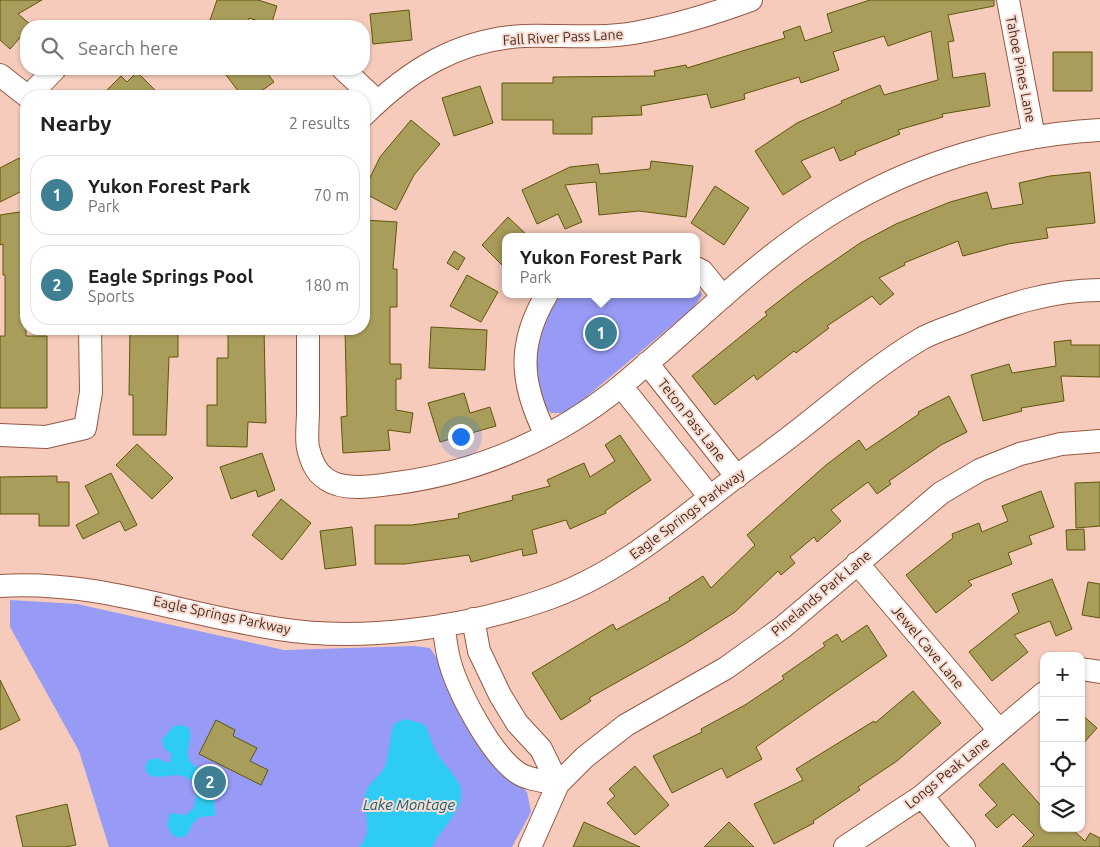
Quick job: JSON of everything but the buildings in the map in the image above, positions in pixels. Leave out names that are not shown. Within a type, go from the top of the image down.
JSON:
[{"type":"street","name":"Fall River Pass Lane","points":[[371,108],[402,81],[436,59],[460,48],[522,36],[592,37],[633,33],[693,20],[751,0]]},
{"type":"street","name":"Tahoe Pines Lane","points":[[1008,0],[1034,137]]},
{"type":"street","points":[[0,75],[20,90]]},
{"type":"street","points":[[34,90],[49,75]]},
{"type":"street","points":[[347,75],[358,90]]},
{"type":"street","points":[[308,335],[308,447],[315,468],[326,479],[356,486],[428,479],[505,456],[576,418],[621,386],[723,298],[766,258],[839,209],[908,173],[960,156],[1034,137],[1100,130]]},
{"type":"street","points":[[700,270],[723,298]]},
{"type":"street","name":"Eagle Springs Parkway","points":[[0,586],[36,584],[114,593],[281,630],[359,632],[443,625],[544,600],[583,584],[624,562],[794,434],[838,396],[924,337],[1025,300],[1075,290],[1100,290]]},
{"type":"street","points":[[545,298],[531,324],[526,342],[525,361],[526,382],[536,416],[546,435]]},
{"type":"street","points":[[0,435],[46,437],[85,428],[91,392],[90,335]]},
{"type":"street","name":"Teton Pass Lane","points":[[647,363],[737,477]]},
{"type":"street","points":[[621,386],[710,497]]},
{"type":"street","name":"Pinelands Park Lane","points":[[558,784],[585,757],[626,725],[726,668],[783,627],[942,493],[980,470],[1020,454],[1061,444],[1100,441]]},
{"type":"street","name":"Jewel Cave Lane","points":[[857,564],[999,730]]},
{"type":"street","points":[[473,619],[480,651],[500,695],[518,723],[541,749],[558,784],[530,847]]},
{"type":"street","points":[[443,625],[448,656],[461,689],[470,709],[490,742],[509,766],[519,774],[558,784]]},
{"type":"street","points":[[1085,670],[1100,672]]},
{"type":"street","name":"Longs Peak Lane","points":[[845,847],[922,796],[1040,696]]},
{"type":"street","points":[[922,796],[964,847]]},
{"type":"shaded area","points":[[556,298],[700,298],[694,307],[567,413],[551,413],[541,404],[536,387],[535,341]]},
{"type":"shaded area","points":[[10,600],[77,604],[284,650],[414,646],[430,648],[439,661],[455,706],[491,759],[527,792],[531,812],[512,847],[109,847],[79,751],[10,627]]},
{"type":"water","name":"Lake Montage","points":[[405,719],[424,724],[435,750],[457,779],[461,793],[460,802],[432,847],[359,847],[364,841],[367,830],[365,805],[367,789],[385,766],[394,724]]},
{"type":"water","points":[[182,725],[190,731],[188,756],[192,763],[208,779],[223,779],[228,788],[223,796],[214,798],[215,815],[199,818],[194,822],[187,835],[181,838],[172,835],[167,825],[170,813],[185,815],[194,808],[196,796],[194,783],[182,776],[152,776],[147,773],[145,766],[149,760],[157,758],[167,763],[170,762],[171,754],[164,748],[162,740],[174,726]]},
{"type":"place","name":"Yukon Forest Park","points":[[601,333]]},
{"type":"place","name":"Eagle Springs Pool","points":[[210,782]]}]
